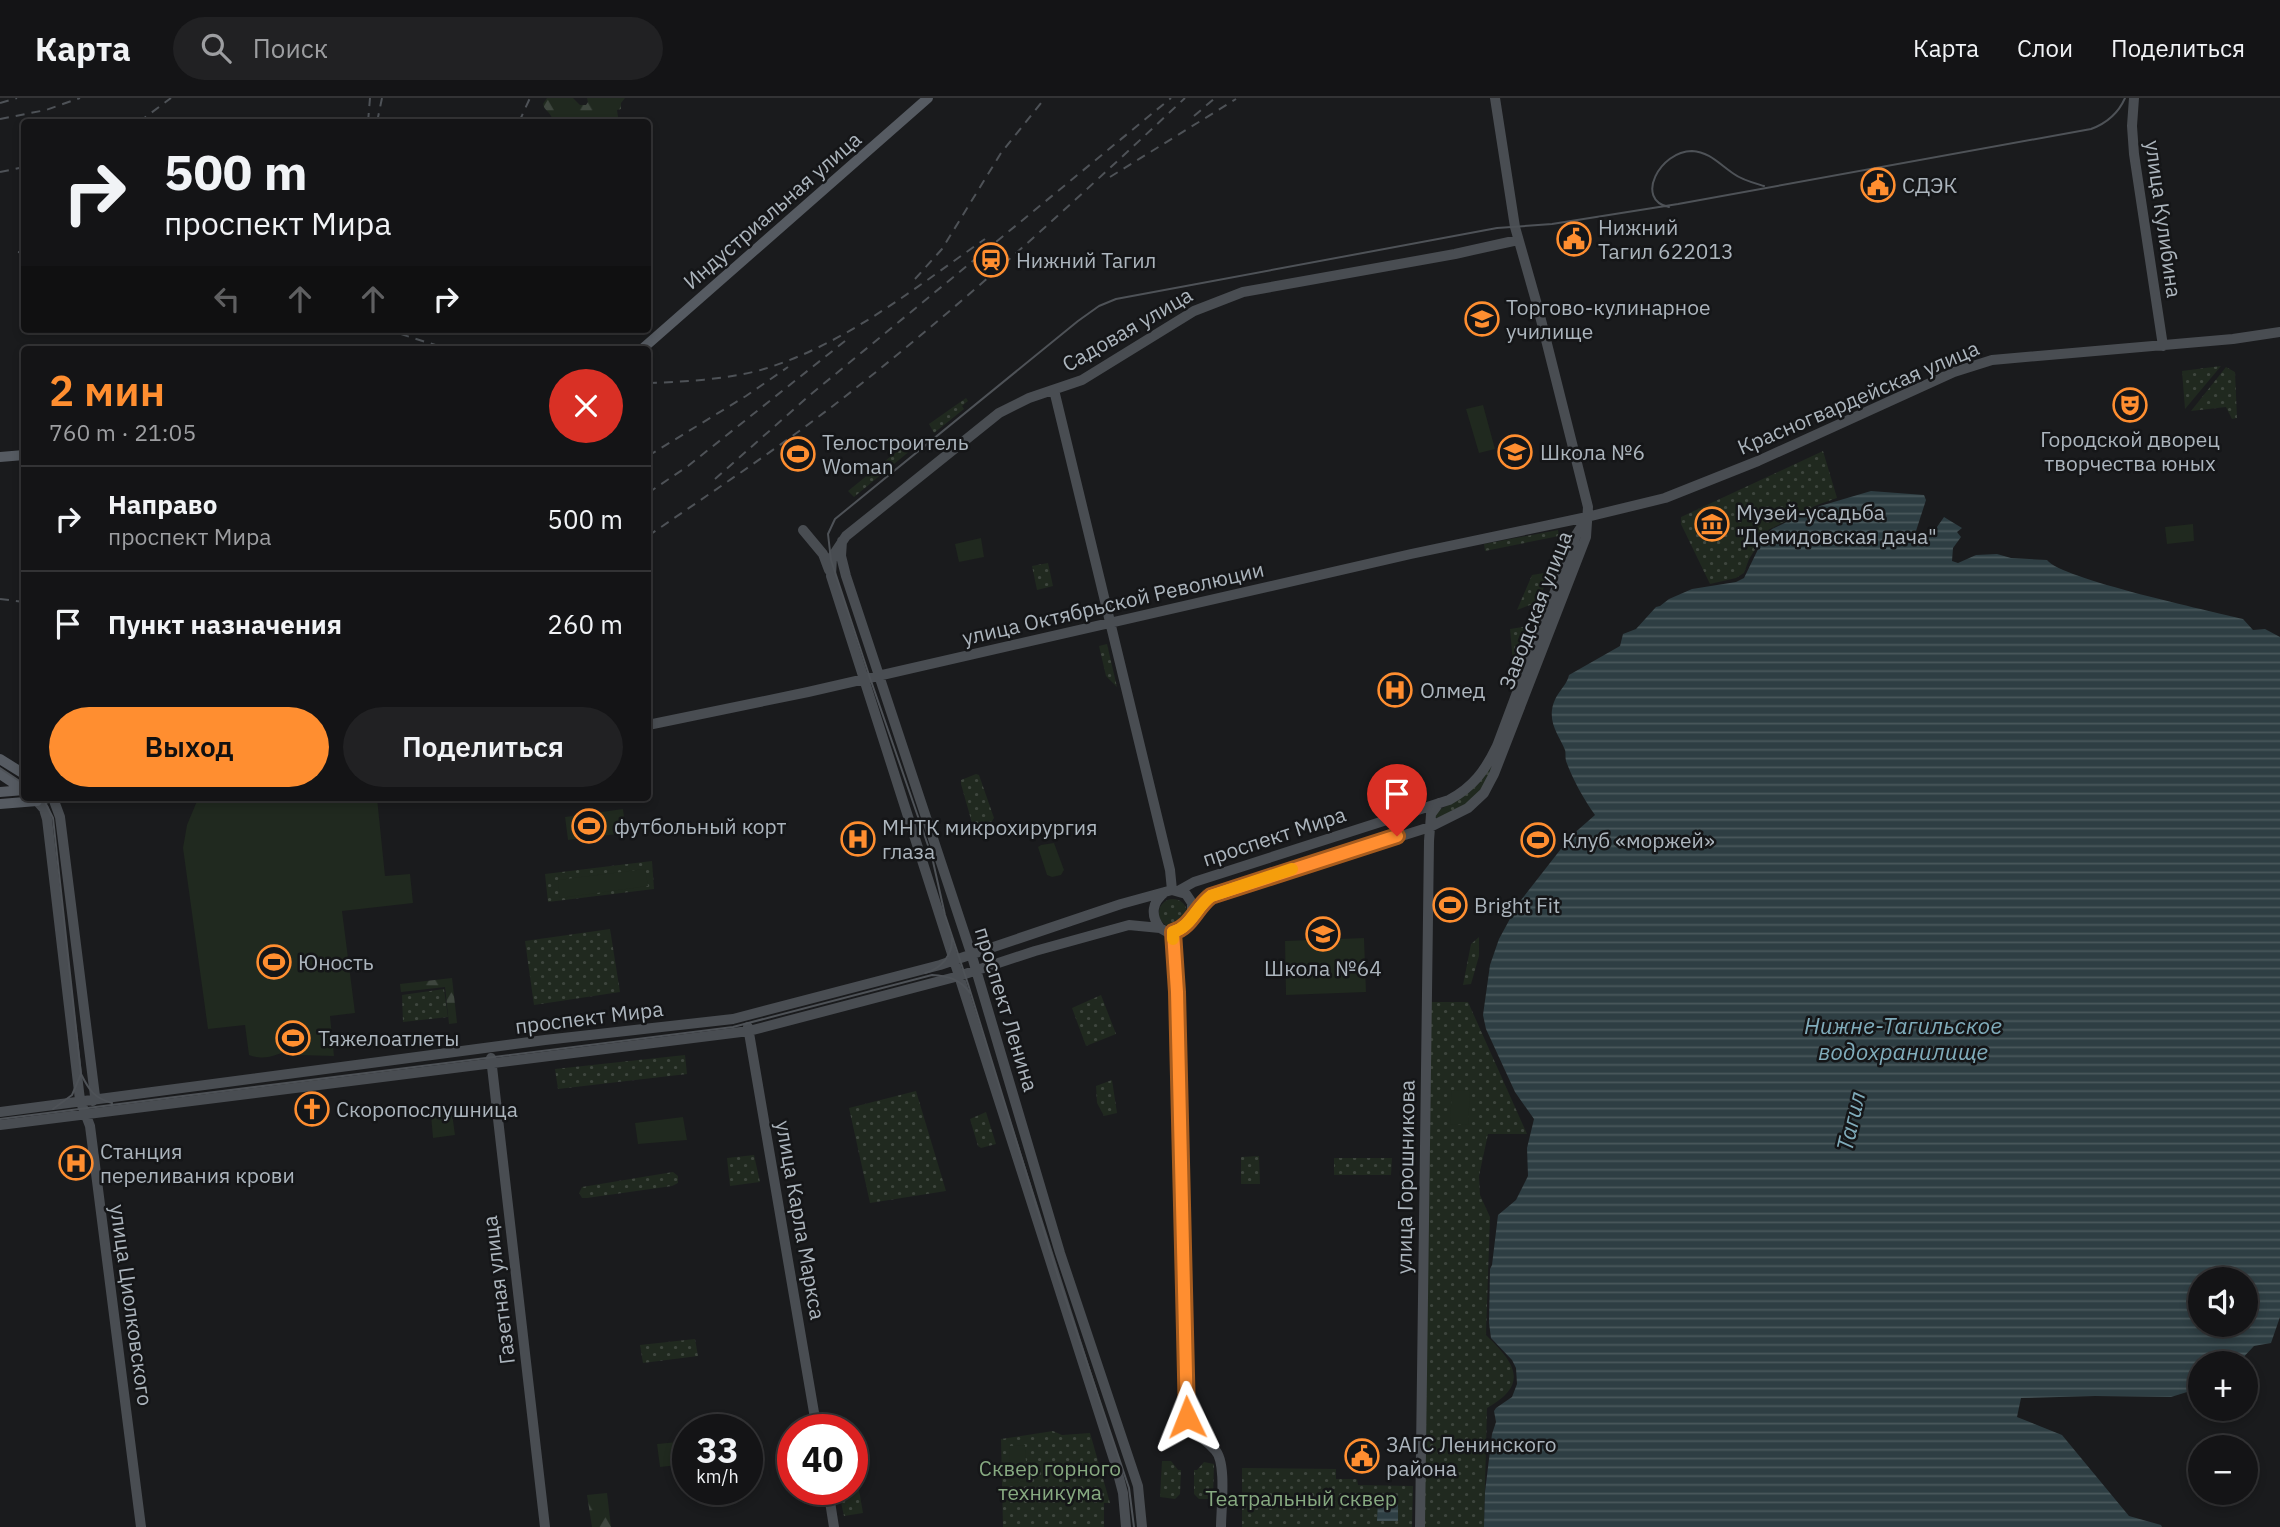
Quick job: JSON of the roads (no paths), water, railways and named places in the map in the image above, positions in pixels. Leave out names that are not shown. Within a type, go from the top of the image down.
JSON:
[{"type":"main road","name":"Индустриальная улица","points":[[646,346],[928,98]]},
{"type":"main road","name":"Заводская улица","points":[[1484,793],[1494,774],[1586,537],[1587,517],[1587,496],[1518,240],[1495,98]]},
{"type":"main road","name":"улица Кулибина","points":[[2134,98],[2134,154],[2163,346]]},
{"type":"main road","name":"Садовая улица","points":[[842,541],[999,413],[1029,397],[1082,380],[1194,311],[1243,292],[1518,240]]},
{"type":"main road","name":"Красногвардейская улица","points":[[1587,517],[1665,498],[1758,461],[1975,364],[2008,357],[2163,346],[2280,332]]},
{"type":"main road","points":[[1054,390],[1170,870],[1172,891]]},
{"type":"main road","points":[[0,457],[21,455]]},
{"type":"main road","name":"Заводская улица","points":[[1462,793],[1478,779],[1497,747],[1576,535],[1587,517]]},
{"type":"main road","name":"улица Октябрьской Революции","points":[[651,724],[1587,517]]},
{"type":"main road","name":"проспект Ленина","points":[[803,530],[822,554],[865,679],[1116,1466],[1124,1493],[1126,1527]]},
{"type":"main road","points":[[831,576],[831,560],[842,541]]},
{"type":"main road","name":"проспект Ленина","points":[[842,541],[844,569],[971,953],[1060,1253],[1138,1486],[1142,1527]]},
{"type":"main road","points":[[0,759],[21,772]]},
{"type":"main road","points":[[0,774],[21,788]]},
{"type":"main road","points":[[0,792],[21,790]]},
{"type":"main road","name":"проспект Мира","points":[[0,1112],[746,1017],[954,960],[1121,904],[1172,891],[1462,793]]},
{"type":"main road","name":"проспект Мира","points":[[1192,918],[1207,899],[1216,894],[1430,827],[1468,808],[1484,793]]},
{"type":"main road","points":[[0,804],[28,801]]},
{"type":"main road","name":"улица Циолковского","points":[[46,801],[44,809],[80,1100],[90,1126],[141,1527]]},
{"type":"main road","points":[[48,801],[60,817],[95,1098],[87,1115]]},
{"type":"main road","name":"улица Горошникова","points":[[1420,1527],[1430,827],[1431,814],[1438,803]]},
{"type":"main road","points":[[1172,891],[1186,894],[1192,903],[1192,918],[1181,930],[1173,932],[1160,928],[1153,908],[1156,901],[1172,891]]},
{"type":"main road","name":"проспект Мира","points":[[0,1125],[749,1031],[960,976],[1129,925],[1160,928]]},
{"type":"main road","points":[[1173,932],[1177,992],[1187,1417],[1191,1428],[1215,1450],[1221,1462],[1221,1527]]},
{"type":"main road","name":"улица Карла Маркса","points":[[746,1017],[814,1414]]},
{"type":"main road","name":"Газетная улица","points":[[490,1048],[545,1527]]},
{"type":"main road","points":[[831,1505],[834,1527]]},
{"type":"water","name":"Нижне-Тагильское водохранилище","points":[[1871,491],[1924,495],[1926,500],[1916,531],[1920,537],[1930,537],[1944,517],[1962,528],[1957,532],[1961,537],[1953,548],[1952,561],[1958,563],[1976,555],[1997,554],[2011,558],[2047,560],[2058,568],[2107,585],[2243,619],[2253,630],[2265,629],[2280,637],[2280,1317],[2271,1343],[2254,1346],[2249,1351],[2188,1351],[2188,1392],[2171,1397],[2021,1398],[2017,1417],[2062,1435],[2129,1516],[2162,1527],[1484,1527],[1485,1492],[1496,1422],[1494,1411],[1512,1397],[1517,1384],[1516,1368],[1512,1360],[1491,1338],[1490,1269],[1498,1215],[1516,1200],[1528,1176],[1527,1148],[1534,1119],[1515,1092],[1486,1029],[1483,1015],[1490,965],[1499,939],[1518,904],[1571,836],[1595,815],[1566,761],[1565,750],[1552,721],[1553,704],[1569,675],[1620,646],[1623,634],[1636,629],[1656,607],[1692,589],[1736,582],[1744,578],[1764,537],[1772,529],[1820,506]]},
{"type":"water","points":[[1378,1500],[1398,1500],[1398,1521],[1377,1521]]},
{"type":"tram line","points":[[1134,1527],[1129,1488],[1058,1276],[945,915],[932,857],[831,560],[828,534],[835,519],[1078,321],[1099,306],[1116,299],[1497,228],[1552,224],[1678,204],[2091,129],[2111,117],[2125,98]]},
{"type":"tram line","points":[[1669,207],[1659,203],[1653,195],[1652,186],[1661,167],[1680,153],[1692,151],[1704,154],[1737,176],[1764,186]]},
{"type":"tram line","points":[[0,768],[21,782]]},
{"type":"tram line","points":[[44,801],[53,818],[81,1074],[93,1093],[112,1103]]},
{"type":"tram line","points":[[925,973],[945,960],[952,938]]},
{"type":"tram line","points":[[0,1119],[733,1027],[932,975],[953,979],[970,993]]},
{"type":"tram line","points":[[53,1109],[72,1095],[81,1074]]},
{"type":"railway","points":[[0,103],[17,98]]},
{"type":"railway","points":[[0,119],[46,110],[80,98]]},
{"type":"railway","points":[[143,119],[171,98]]},
{"type":"railway","points":[[368,119],[370,98]]},
{"type":"railway","points":[[378,119],[382,98]]},
{"type":"railway","points":[[520,119],[530,98]]},
{"type":"railway","points":[[915,279],[942,249],[1001,153],[1045,98]]},
{"type":"railway","points":[[715,479],[810,395],[1171,98]]},
{"type":"railway","points":[[651,534],[792,437],[928,330],[1101,177],[1185,98]]},
{"type":"railway","points":[[1194,116],[1215,98]]},
{"type":"railway","points":[[1110,177],[1236,99]]},
{"type":"railway","points":[[0,172],[21,168]]},
{"type":"railway","points":[[651,383],[737,375],[794,358],[852,330],[985,239]]},
{"type":"railway","points":[[398,333],[438,346]]},
{"type":"railway","points":[[651,491],[688,466],[850,337]]},
{"type":"railway","points":[[651,454],[788,367]]},
{"type":"railway","points":[[0,599],[21,602]]},
{"type":"place","name":"СДЭК","points":[[1878,185]]},
{"type":"place","name":"Нижний Тагил 622013","points":[[1574,239]]},
{"type":"place","name":"Нижний Тагил","points":[[991,260]]},
{"type":"place","name":"Торгово-кулинарное училище","points":[[1482,319]]},
{"type":"place","name":"Городской дворец творчества юных","points":[[2130,405]]},
{"type":"place","name":"Школа №6","points":[[1515,452]]},
{"type":"place","name":"Телостроитель Woman","points":[[798,454]]},
{"type":"place","name":"Музей-усадьба \"Демидовская дача\"","points":[[1712,524]]},
{"type":"place","name":"Олмед","points":[[1395,690]]},
{"type":"place","name":"футбольный корт","points":[[589,826]]},
{"type":"place","name":"МНТК микрохирургия глаза","points":[[858,839]]},
{"type":"place","name":"Клуб «моржей»","points":[[1538,840]]},
{"type":"place","name":"Bright Fit","points":[[1450,905]]},
{"type":"place","name":"Школа №64","points":[[1323,934]]},
{"type":"place","name":"Юность","points":[[274,962]]},
{"type":"place","name":"Тяжелоатлеты","points":[[293,1038]]},
{"type":"place","name":"Скоропослушница","points":[[312,1109]]},
{"type":"place","name":"Станция переливания крови","points":[[76,1163]]},
{"type":"place","name":"ЗАГС Ленинского района","points":[[1362,1456]]},
{"type":"water label","name":"Тагил","points":[[1850,1121]]},
{"type":"park label","name":"Сквер горного техникума","points":[[1050,1480]]},
{"type":"park label","name":"Театральный сквер","points":[[1301,1498]]}]
